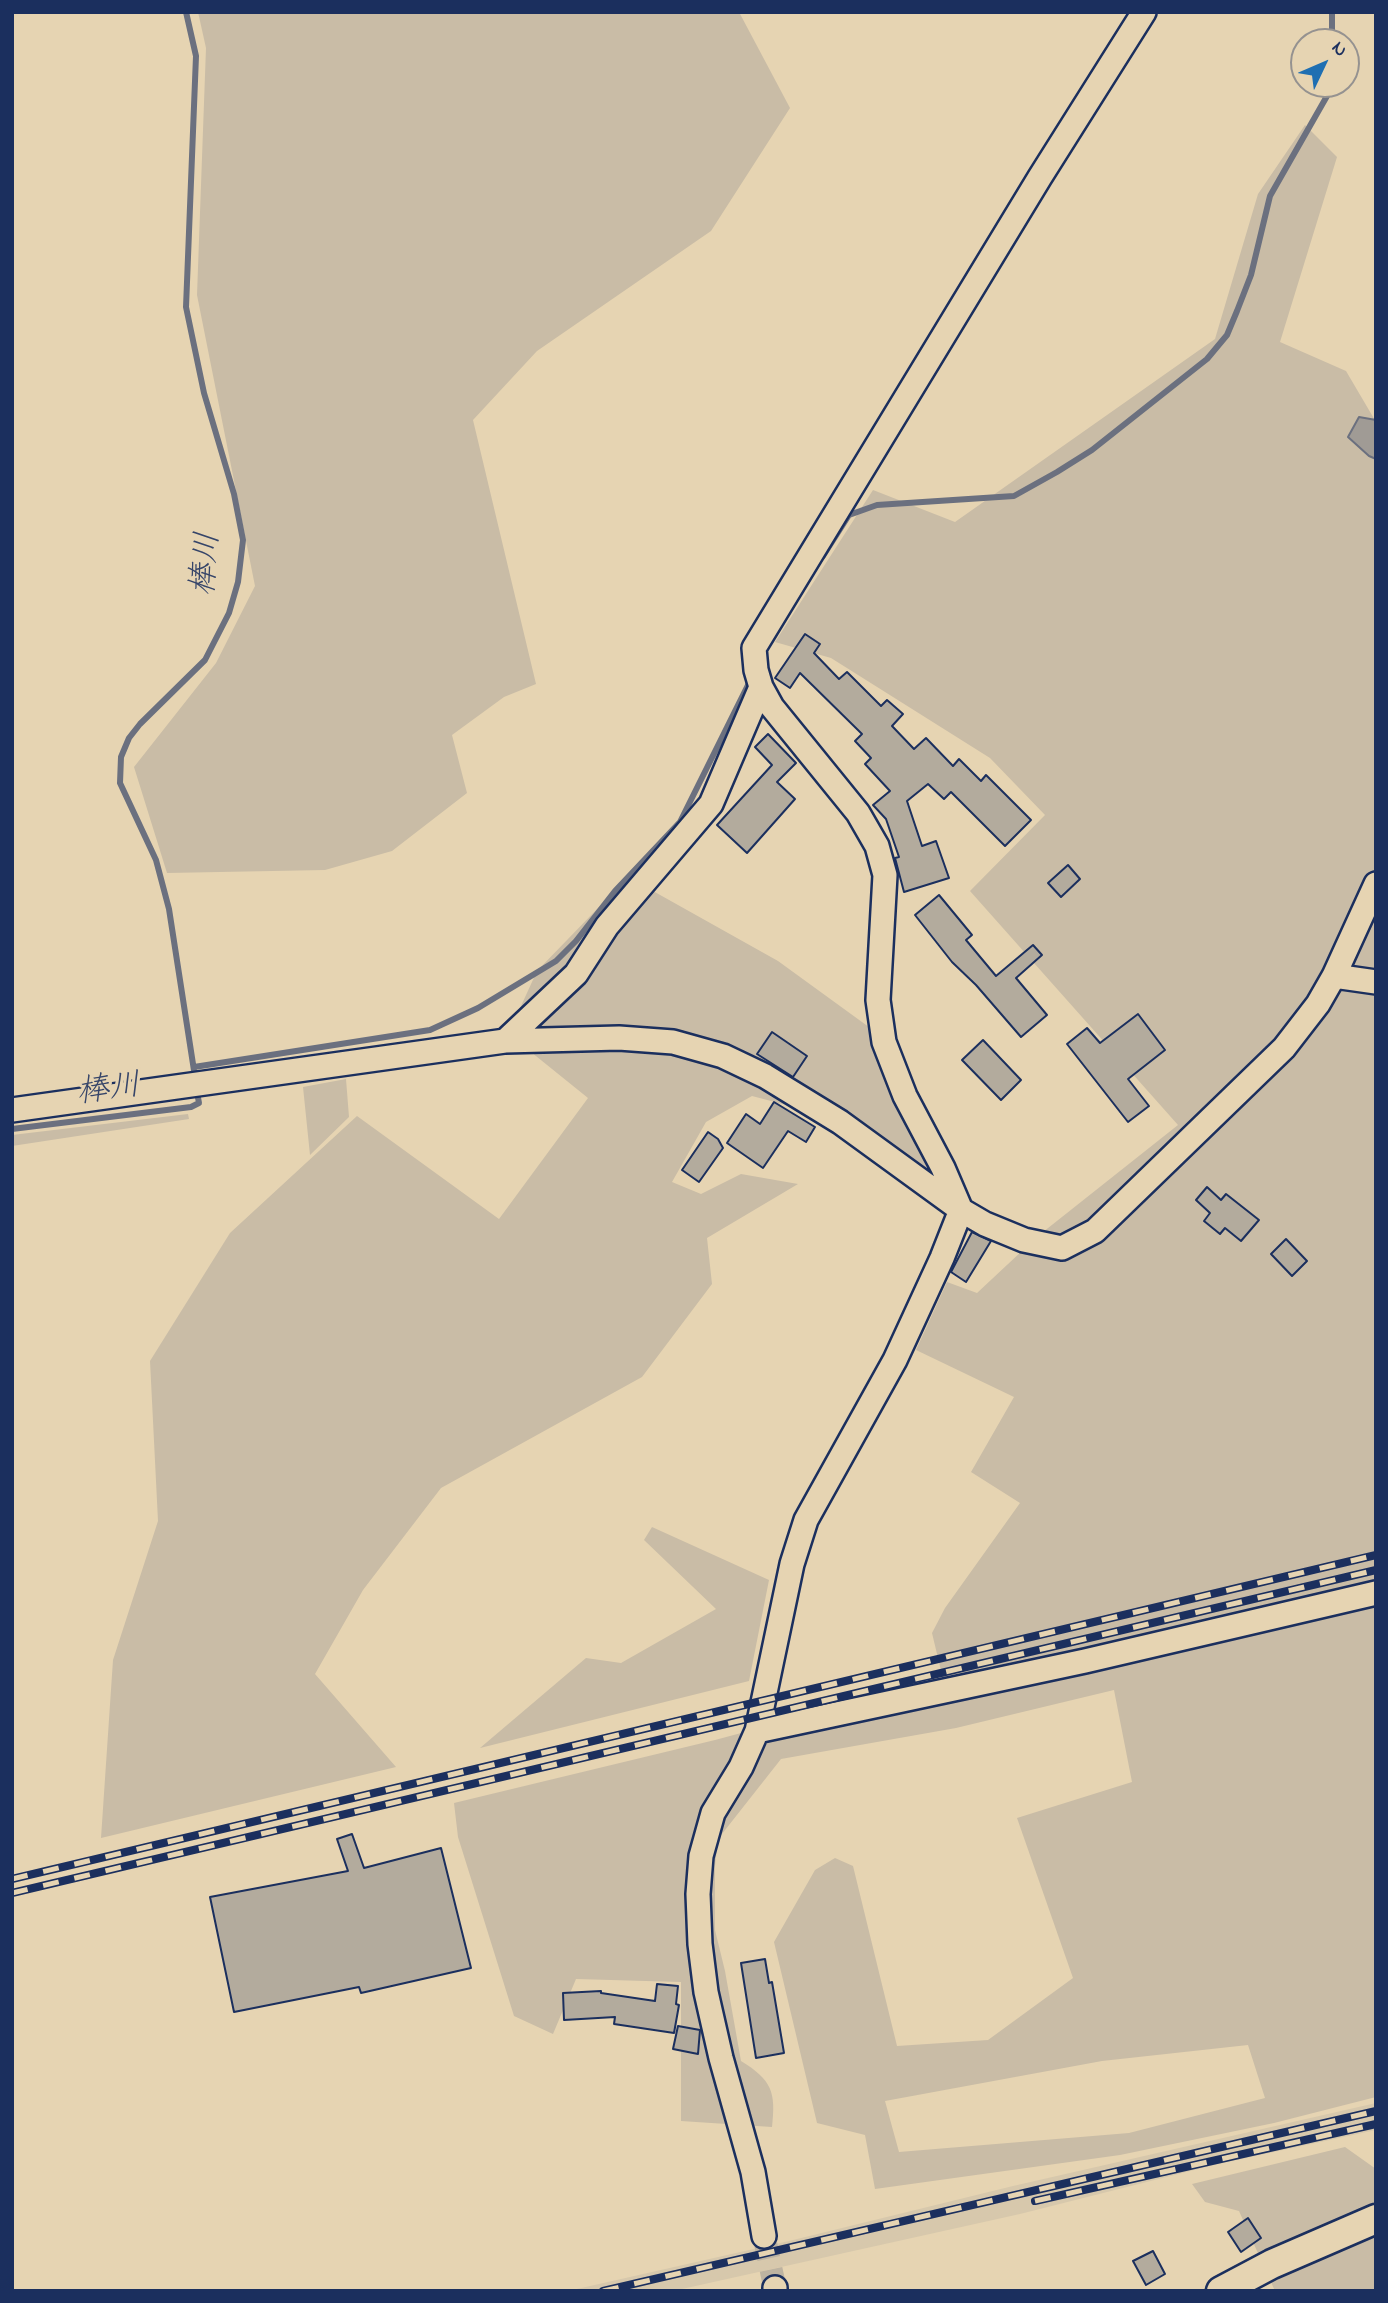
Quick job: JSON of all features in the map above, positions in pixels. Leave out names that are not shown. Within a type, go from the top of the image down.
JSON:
[{"type":"main road","points":[[1221,2291],[1272,2264],[1376,2219]]},
{"type":"street","points":[[764,2236],[751,2160],[721,2058],[706,1992],[698,1894],[701,1856],[709,1823],[757,1731],[792,1564],[806,1520],[895,1360],[961,1210],[943,1168],[905,1096],[884,1042],[878,1000],[885,875],[877,846],[858,814],[772,707],[761,687],[754,648],[1040,177],[1144,12]]},
{"type":"street","points":[[505,1041],[576,974],[607,926],[711,804],[761,687]]},
{"type":"street","points":[[12,1110],[505,1041],[619,1038],[673,1042],[723,1056],[765,1076],[840,1122],[961,1210],[985,1224],[1024,1240],[1062,1248],[1095,1231],[1284,1048],[1318,1004],[1334,976],[1376,884]]},
{"type":"street","points":[[1334,976],[1376,982]]},
{"type":"street","points":[[757,1731],[1072,1664],[1376,1593]]},
{"type":"shaded area","points":[[198,12],[739,12],[790,108],[711,231],[537,351],[473,420],[536,684],[504,697],[452,735],[467,793],[392,851],[325,870],[167,873],[134,767],[216,663],[255,586],[197,295],[206,48]]},
{"type":"shaded area","points":[[1305,125],[1337,157],[1280,342],[1346,371],[1376,422],[1376,2097],[1274,2123],[1120,2155],[875,2189],[865,2135],[817,2123],[774,1942],[815,1870],[835,1858],[853,1866],[897,2046],[988,2040],[1073,1978],[1017,1818],[1132,1782],[1114,1690],[956,1728],[781,1759],[718,1839],[715,1866],[715,1930],[741,2061],[759,2074],[770,2088],[773,2105],[772,2127],[681,2121],[681,1982],[576,1979],[553,2034],[514,2016],[458,1837],[454,1803],[715,1740],[943,1679],[932,1633],[945,1608],[1020,1503],[971,1472],[1014,1397],[916,1350],[947,1282],[977,1293],[1038,1236],[1178,1125],[970,891],[1045,815],[990,758],[831,658],[775,642],[873,490],[955,522],[1215,339],[1258,194]],"holes":[[[1248,2045],[1265,2098],[1129,2133],[899,2152],[885,2101],[1102,2061]]]},
{"type":"shaded area","points":[[1359,417],[1376,420],[1376,459],[1348,437]]},
{"type":"shaded area","points":[[628,877],[778,961],[895,1046],[967,1200],[866,1126],[752,1096],[706,1122],[672,1182],[701,1194],[741,1174],[798,1184],[707,1238],[712,1284],[642,1377],[441,1488],[363,1590],[315,1674],[396,1767],[101,1838],[113,1660],[158,1521],[150,1361],[230,1233],[357,1116],[499,1219],[588,1098],[526,1048],[516,1017],[537,971]]},
{"type":"shaded area","points":[[346,1079],[349,1117],[310,1155],[303,1087]]},
{"type":"shaded area","points":[[188,1114],[189,1119],[12,1146],[12,1135]]},
{"type":"shaded area","points":[[652,1527],[769,1580],[749,1681],[480,1748],[586,1658],[621,1663],[716,1609],[644,1540]]},
{"type":"shaded area","points":[[1376,2103],[1376,2130],[1218,2164],[1020,2214],[673,2291],[568,2291],[1013,2186]]},
{"type":"shaded area","points":[[1345,2147],[1376,2169],[1376,2291],[1275,2291],[1239,2211],[1205,2202],[1192,2184]]},
{"type":"building","points":[[805,634],[820,644],[814,653],[839,679],[847,672],[881,706],[887,700],[903,714],[892,726],[914,749],[926,738],[953,766],[959,759],[981,781],[986,775],[1031,820],[1005,846],[951,792],[944,799],[928,784],[907,801],[922,846],[936,841],[949,878],[904,892],[895,858],[899,857],[886,819],[873,805],[890,791],[865,764],[871,758],[855,741],[862,734],[800,673],[790,688],[775,678]]},
{"type":"building","points":[[768,734],[796,763],[777,782],[795,799],[747,853],[717,825],[772,765],[755,747]]},
{"type":"building","points":[[1068,865],[1080,879],[1061,897],[1048,883]]},
{"type":"building","points":[[939,895],[972,935],[966,940],[996,976],[1033,945],[1042,955],[1016,978],[1047,1015],[1021,1037],[952,962],[915,915]]},
{"type":"building","points":[[1138,1014],[1165,1050],[1128,1079],[1149,1106],[1128,1122],[1067,1044],[1087,1028],[1100,1043]]},
{"type":"building","points":[[772,1032],[807,1056],[793,1077],[757,1054]]},
{"type":"building","points":[[983,1040],[1021,1080],[1001,1100],[962,1060]]},
{"type":"building","points":[[774,1102],[815,1127],[806,1142],[788,1131],[763,1168],[727,1143],[746,1114],[760,1124]]},
{"type":"building","points":[[708,1132],[718,1139],[723,1148],[699,1182],[682,1170]]},
{"type":"building","points":[[1207,1187],[1221,1200],[1226,1194],[1259,1220],[1241,1241],[1225,1228],[1220,1234],[1204,1221],[1210,1213],[1196,1200]]},
{"type":"building","points":[[972,1232],[991,1241],[966,1282],[951,1272]]},
{"type":"building","points":[[1286,1239],[1307,1261],[1292,1276],[1271,1254]]},
{"type":"building","points":[[352,1834],[364,1868],[441,1848],[471,1968],[361,1993],[359,1987],[234,2012],[210,1897],[348,1871],[337,1839]]},
{"type":"building","points":[[765,1959],[769,1983],[772,1982],[784,2053],[756,2058],[741,1963]]},
{"type":"building","points":[[657,1984],[678,1986],[676,2004],[679,2005],[674,2033],[614,2024],[615,2017],[564,2020],[563,1993],[601,1991],[655,2001]]},
{"type":"building","points":[[678,2026],[700,2030],[698,2054],[673,2049]]},
{"type":"building","points":[[1248,2218],[1261,2238],[1241,2252],[1228,2232]]},
{"type":"building","points":[[1153,2251],[1165,2274],[1146,2285],[1133,2261]]},
{"type":"waterway","name":"棒川","points":[[186,12],[196,56],[186,307],[204,393],[234,494],[243,540],[238,582],[229,613],[205,660],[129,738],[121,757],[120,783],[156,860],[169,909],[195,1077]]},
{"type":"waterway","points":[[1332,12],[1332,28]]},
{"type":"waterway","points":[[823,556],[849,515],[877,505],[1014,496],[1092,450],[1207,359],[1227,335],[1251,275],[1270,196],[1326,98]]},
{"type":"waterway","points":[[194,1067],[430,1030],[478,1008],[556,961],[576,941],[615,891],[680,822],[752,677]]},
{"type":"waterway","name":"棒川","points":[[12,1129],[191,1107],[199,1103],[197,1092]]},
{"type":"tunnel","points":[[764,2236],[775,2288]]},
{"type":"railway","points":[[12,1879],[1376,1555]]},
{"type":"railway","points":[[12,1893],[1376,1570]]},
{"type":"railway","points":[[603,2291],[1376,2111]]},
{"type":"railway","points":[[1035,2201],[1376,2124]]}]
